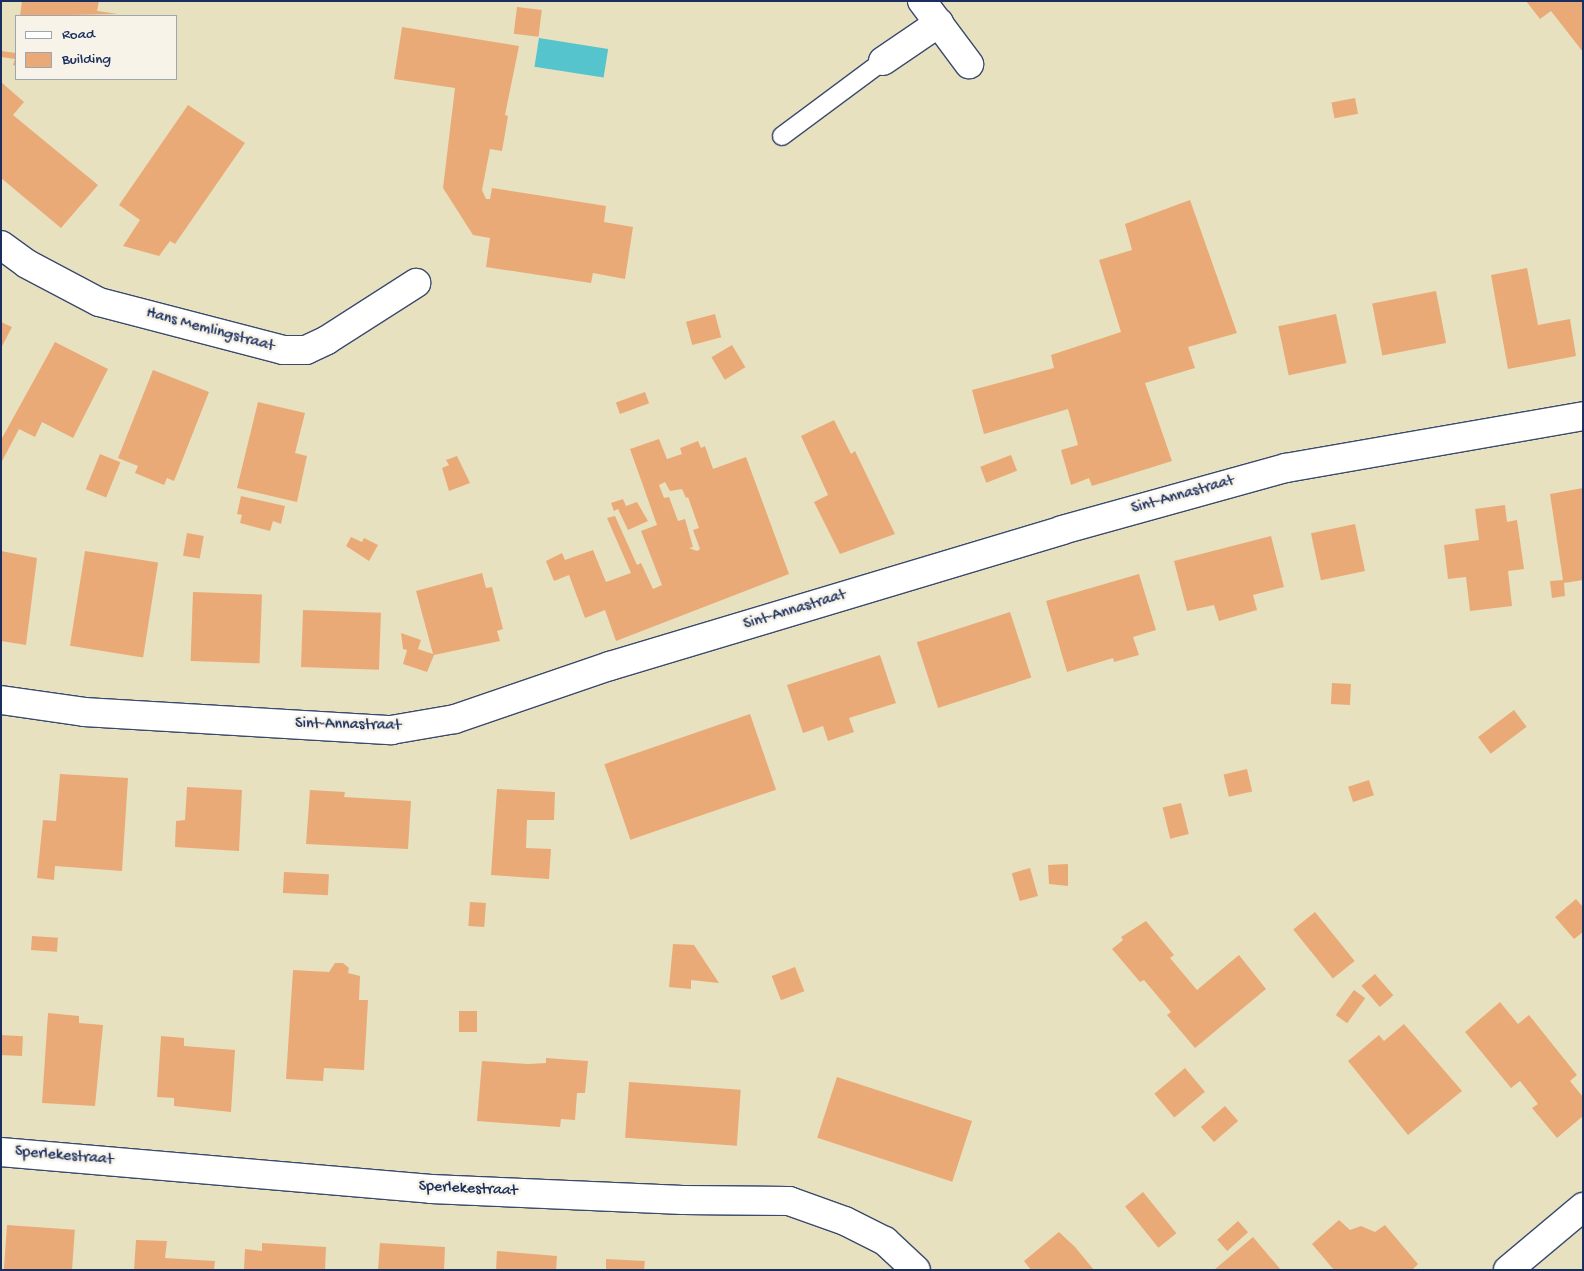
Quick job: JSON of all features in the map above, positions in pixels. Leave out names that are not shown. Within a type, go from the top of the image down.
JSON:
[{"type":"street","points":[[922,1],[969,64]]},
{"type":"street","points":[[883,61],[938,22]]},
{"type":"street","name":"Hans Memlingstraat","points":[[1,245],[27,264],[99,302],[283,350],[306,350],[327,340],[416,284]]},
{"type":"street","name":"Sint-Annastraat","points":[[1,700],[84,712],[391,730],[455,719],[610,666],[1062,530],[1286,468],[1583,416]]},
{"type":"street","name":"Sperlekestraat","points":[[1,1152],[431,1189],[683,1200],[789,1201],[846,1221],[885,1241],[916,1270]]},
{"type":"street","points":[[1508,1270],[1583,1206]]},
{"type":"lane","points":[[782,136],[883,61]]},
{"type":"water","points":[[539,38],[608,49],[604,78],[534,67]]},
{"type":"building","points":[[22,1],[99,1],[97,11],[118,14],[69,15],[20,15]]},
{"type":"building","points":[[1526,1],[1583,1],[1583,52],[1551,11],[1540,19]]},
{"type":"building","points":[[517,7],[542,10],[539,37],[514,34]]},
{"type":"building","points":[[402,27],[519,46],[505,115],[508,116],[502,151],[490,149],[482,190],[486,199],[490,199],[492,188],[606,206],[604,222],[633,227],[625,279],[593,273],[591,283],[486,267],[490,238],[473,235],[443,188],[455,88],[394,79]]},
{"type":"building","points":[[1,51],[15,53],[15,59],[1,57]]},
{"type":"building","points":[[1,82],[24,102],[13,115],[98,185],[61,228],[1,178]]},
{"type":"building","points":[[1355,98],[1358,114],[1334,118],[1331,103]]},
{"type":"building","points":[[188,105],[245,143],[175,244],[170,241],[159,256],[123,246],[140,220],[119,205]]},
{"type":"building","points":[[1190,200],[1237,333],[1188,347],[1195,368],[1145,383],[1172,461],[1092,486],[1089,478],[1071,485],[1061,450],[1078,445],[1068,409],[984,434],[972,390],[1054,368],[1051,355],[1121,332],[1099,260],[1132,250],[1125,224]]},
{"type":"building","points":[[1527,268],[1538,325],[1570,319],[1576,356],[1508,369],[1491,275]]},
{"type":"building","points":[[1436,291],[1446,343],[1382,355],[1372,303]]},
{"type":"building","points":[[715,314],[721,337],[692,345],[686,322]]},
{"type":"building","points":[[1336,314],[1346,363],[1289,375],[1278,326]]},
{"type":"building","points":[[1,322],[12,327],[1,348]]},
{"type":"building","points":[[55,342],[108,369],[73,438],[42,422],[35,437],[19,429],[1,463],[1,440]]},
{"type":"building","points":[[732,345],[745,367],[725,380],[711,357]]},
{"type":"building","points":[[153,370],[209,392],[174,481],[167,478],[164,485],[135,473],[138,466],[118,458]]},
{"type":"building","points":[[645,392],[649,403],[620,414],[616,403]]},
{"type":"building","points":[[258,402],[305,413],[295,453],[307,456],[297,502],[237,488]]},
{"type":"building","points":[[834,420],[851,454],[855,451],[895,534],[840,554],[814,502],[828,495],[801,436]]},
{"type":"building","points":[[659,439],[667,459],[682,454],[680,448],[698,441],[701,448],[705,446],[713,469],[746,457],[789,574],[616,641],[605,610],[585,618],[569,575],[554,581],[546,561],[562,553],[565,560],[593,550],[606,582],[631,573],[607,518],[615,516],[637,565],[641,563],[653,589],[662,585],[641,531],[657,525],[630,449]],"holes":[[[665,482],[670,491],[682,489],[686,498],[688,497],[699,528],[693,530],[700,549],[697,551],[689,548],[693,547],[685,519],[678,521],[669,497],[664,498],[659,485]]]},
{"type":"building","points":[[100,454],[120,462],[106,497],[86,489]]},
{"type":"building","points":[[1011,455],[1017,471],[986,483],[980,467]]},
{"type":"building","points":[[457,456],[470,483],[449,491],[442,468],[449,465],[446,460]]},
{"type":"building","points":[[1583,488],[1583,580],[1564,583],[1565,596],[1552,598],[1550,581],[1563,580],[1550,494]]},
{"type":"building","points":[[241,496],[285,506],[281,524],[273,521],[270,531],[240,523],[242,515],[237,514]]},
{"type":"building","points":[[623,499],[626,506],[637,502],[648,521],[628,530],[618,509],[614,511],[611,503]]},
{"type":"building","points":[[1505,505],[1507,522],[1517,520],[1524,569],[1508,571],[1512,606],[1470,611],[1466,577],[1448,579],[1444,545],[1479,540],[1475,509]]},
{"type":"building","points":[[1355,524],[1365,571],[1321,580],[1311,533]]},
{"type":"building","points":[[187,533],[204,536],[200,559],[183,556]]},
{"type":"building","points":[[1271,536],[1284,587],[1253,595],[1257,610],[1219,621],[1214,605],[1187,611],[1174,561]]},
{"type":"building","points":[[351,537],[362,542],[364,538],[378,545],[369,561],[346,546]]},
{"type":"building","points":[[1,551],[37,558],[26,645],[1,641]]},
{"type":"building","points":[[85,551],[158,563],[143,657],[70,646]]},
{"type":"building","points":[[482,573],[486,588],[492,587],[503,629],[497,631],[500,641],[434,655],[427,672],[403,664],[407,650],[403,649],[401,633],[421,640],[418,649],[433,654],[416,591]]},
{"type":"building","points":[[1139,574],[1156,630],[1133,637],[1139,655],[1114,662],[1113,658],[1067,672],[1046,601]]},
{"type":"building","points":[[193,592],[262,594],[260,663],[191,661]]},
{"type":"building","points":[[303,610],[381,613],[379,670],[301,667]]},
{"type":"building","points":[[1010,612],[1031,678],[938,708],[917,642]]},
{"type":"building","points":[[880,655],[896,703],[849,718],[854,732],[828,741],[823,726],[803,733],[787,685]]},
{"type":"building","points":[[1332,683],[1351,684],[1350,705],[1331,704]]},
{"type":"building","points":[[1514,710],[1527,727],[1491,754],[1478,737]]},
{"type":"building","points":[[750,714],[776,790],[630,840],[604,764]]},
{"type":"building","points":[[1247,769],[1252,791],[1229,797],[1224,774]]},
{"type":"building","points":[[60,774],[128,778],[122,871],[55,866],[54,880],[37,878],[43,820],[56,821]]},
{"type":"building","points":[[1369,780],[1374,795],[1353,802],[1348,787]]},
{"type":"building","points":[[187,787],[242,790],[239,851],[175,847],[176,821],[185,820]]},
{"type":"building","points":[[497,789],[555,792],[554,820],[527,820],[526,848],[551,849],[549,879],[491,875]]},
{"type":"building","points":[[310,790],[345,792],[344,797],[411,801],[408,849],[306,844]]},
{"type":"building","points":[[1181,803],[1189,834],[1170,839],[1163,808]]},
{"type":"building","points":[[1068,864],[1068,886],[1049,884],[1048,865]]},
{"type":"building","points":[[1030,868],[1038,896],[1020,901],[1012,873]]},
{"type":"building","points":[[284,872],[329,874],[328,895],[283,893]]},
{"type":"building","points":[[1576,899],[1583,907],[1583,932],[1574,939],[1555,917]]},
{"type":"building","points":[[470,902],[486,903],[484,927],[468,926]]},
{"type":"building","points":[[1315,912],[1355,961],[1333,979],[1293,930]]},
{"type":"building","points":[[1146,921],[1174,955],[1170,958],[1197,990],[1239,955],[1266,989],[1195,1048],[1167,1015],[1171,1012],[1144,980],[1140,982],[1112,949],[1123,940],[1121,937]]},
{"type":"building","points":[[32,936],[58,938],[57,952],[31,950]]},
{"type":"building","points":[[673,944],[694,945],[719,983],[691,980],[691,989],[669,987]]},
{"type":"building","points":[[335,963],[343,963],[349,968],[348,973],[360,976],[359,1000],[368,1000],[364,1070],[324,1068],[323,1081],[286,1079],[293,970],[329,972]]},
{"type":"building","points":[[795,967],[804,991],[781,1000],[772,976]]},
{"type":"building","points":[[1375,974],[1393,995],[1380,1007],[1361,986]]},
{"type":"building","points":[[1354,990],[1365,998],[1347,1023],[1336,1015]]},
{"type":"building","points":[[1500,1002],[1518,1024],[1529,1015],[1577,1075],[1570,1081],[1583,1097],[1583,1116],[1557,1138],[1532,1108],[1538,1104],[1520,1081],[1511,1088],[1465,1032]]},
{"type":"building","points":[[459,1011],[477,1011],[477,1032],[459,1032]]},
{"type":"building","points":[[48,1013],[79,1016],[79,1023],[103,1025],[95,1106],[42,1103]]},
{"type":"building","points":[[1404,1024],[1462,1091],[1408,1135],[1348,1061],[1379,1035],[1384,1041]]},
{"type":"building","points":[[1,1035],[23,1036],[22,1056],[1,1055]]},
{"type":"building","points":[[161,1036],[184,1038],[184,1046],[235,1050],[231,1112],[174,1106],[174,1098],[157,1097]]},
{"type":"building","points":[[546,1058],[588,1061],[585,1093],[577,1093],[575,1120],[561,1119],[560,1127],[477,1121],[482,1061],[528,1064],[546,1063]]},
{"type":"building","points":[[1185,1068],[1205,1092],[1174,1117],[1154,1094]]},
{"type":"building","points":[[837,1077],[972,1121],[952,1182],[817,1138]]},
{"type":"building","points":[[629,1082],[741,1090],[737,1146],[625,1138]]},
{"type":"building","points":[[1225,1106],[1238,1121],[1214,1142],[1201,1127]]},
{"type":"building","points":[[1143,1192],[1176,1233],[1158,1248],[1125,1206]]},
{"type":"building","points":[[1339,1220],[1350,1230],[1361,1226],[1375,1232],[1385,1225],[1418,1264],[1412,1270],[1334,1270],[1312,1244]]},
{"type":"building","points":[[1238,1221],[1248,1232],[1227,1251],[1217,1240]]},
{"type":"building","points":[[7,1225],[75,1230],[72,1270],[4,1270]]},
{"type":"building","points":[[1059,1232],[1075,1247],[1094,1270],[1031,1270],[1024,1261]]},
{"type":"building","points":[[1253,1237],[1281,1270],[1214,1270]]},
{"type":"building","points":[[136,1240],[167,1241],[165,1258],[215,1261],[214,1270],[134,1270]]},
{"type":"building","points":[[262,1243],[326,1247],[325,1270],[244,1270],[245,1249],[262,1251]]},
{"type":"building","points":[[380,1243],[445,1247],[444,1270],[378,1270]]},
{"type":"building","points":[[497,1251],[557,1256],[556,1270],[496,1270]]},
{"type":"building","points":[[606,1259],[645,1261],[644,1270],[606,1270]]}]
